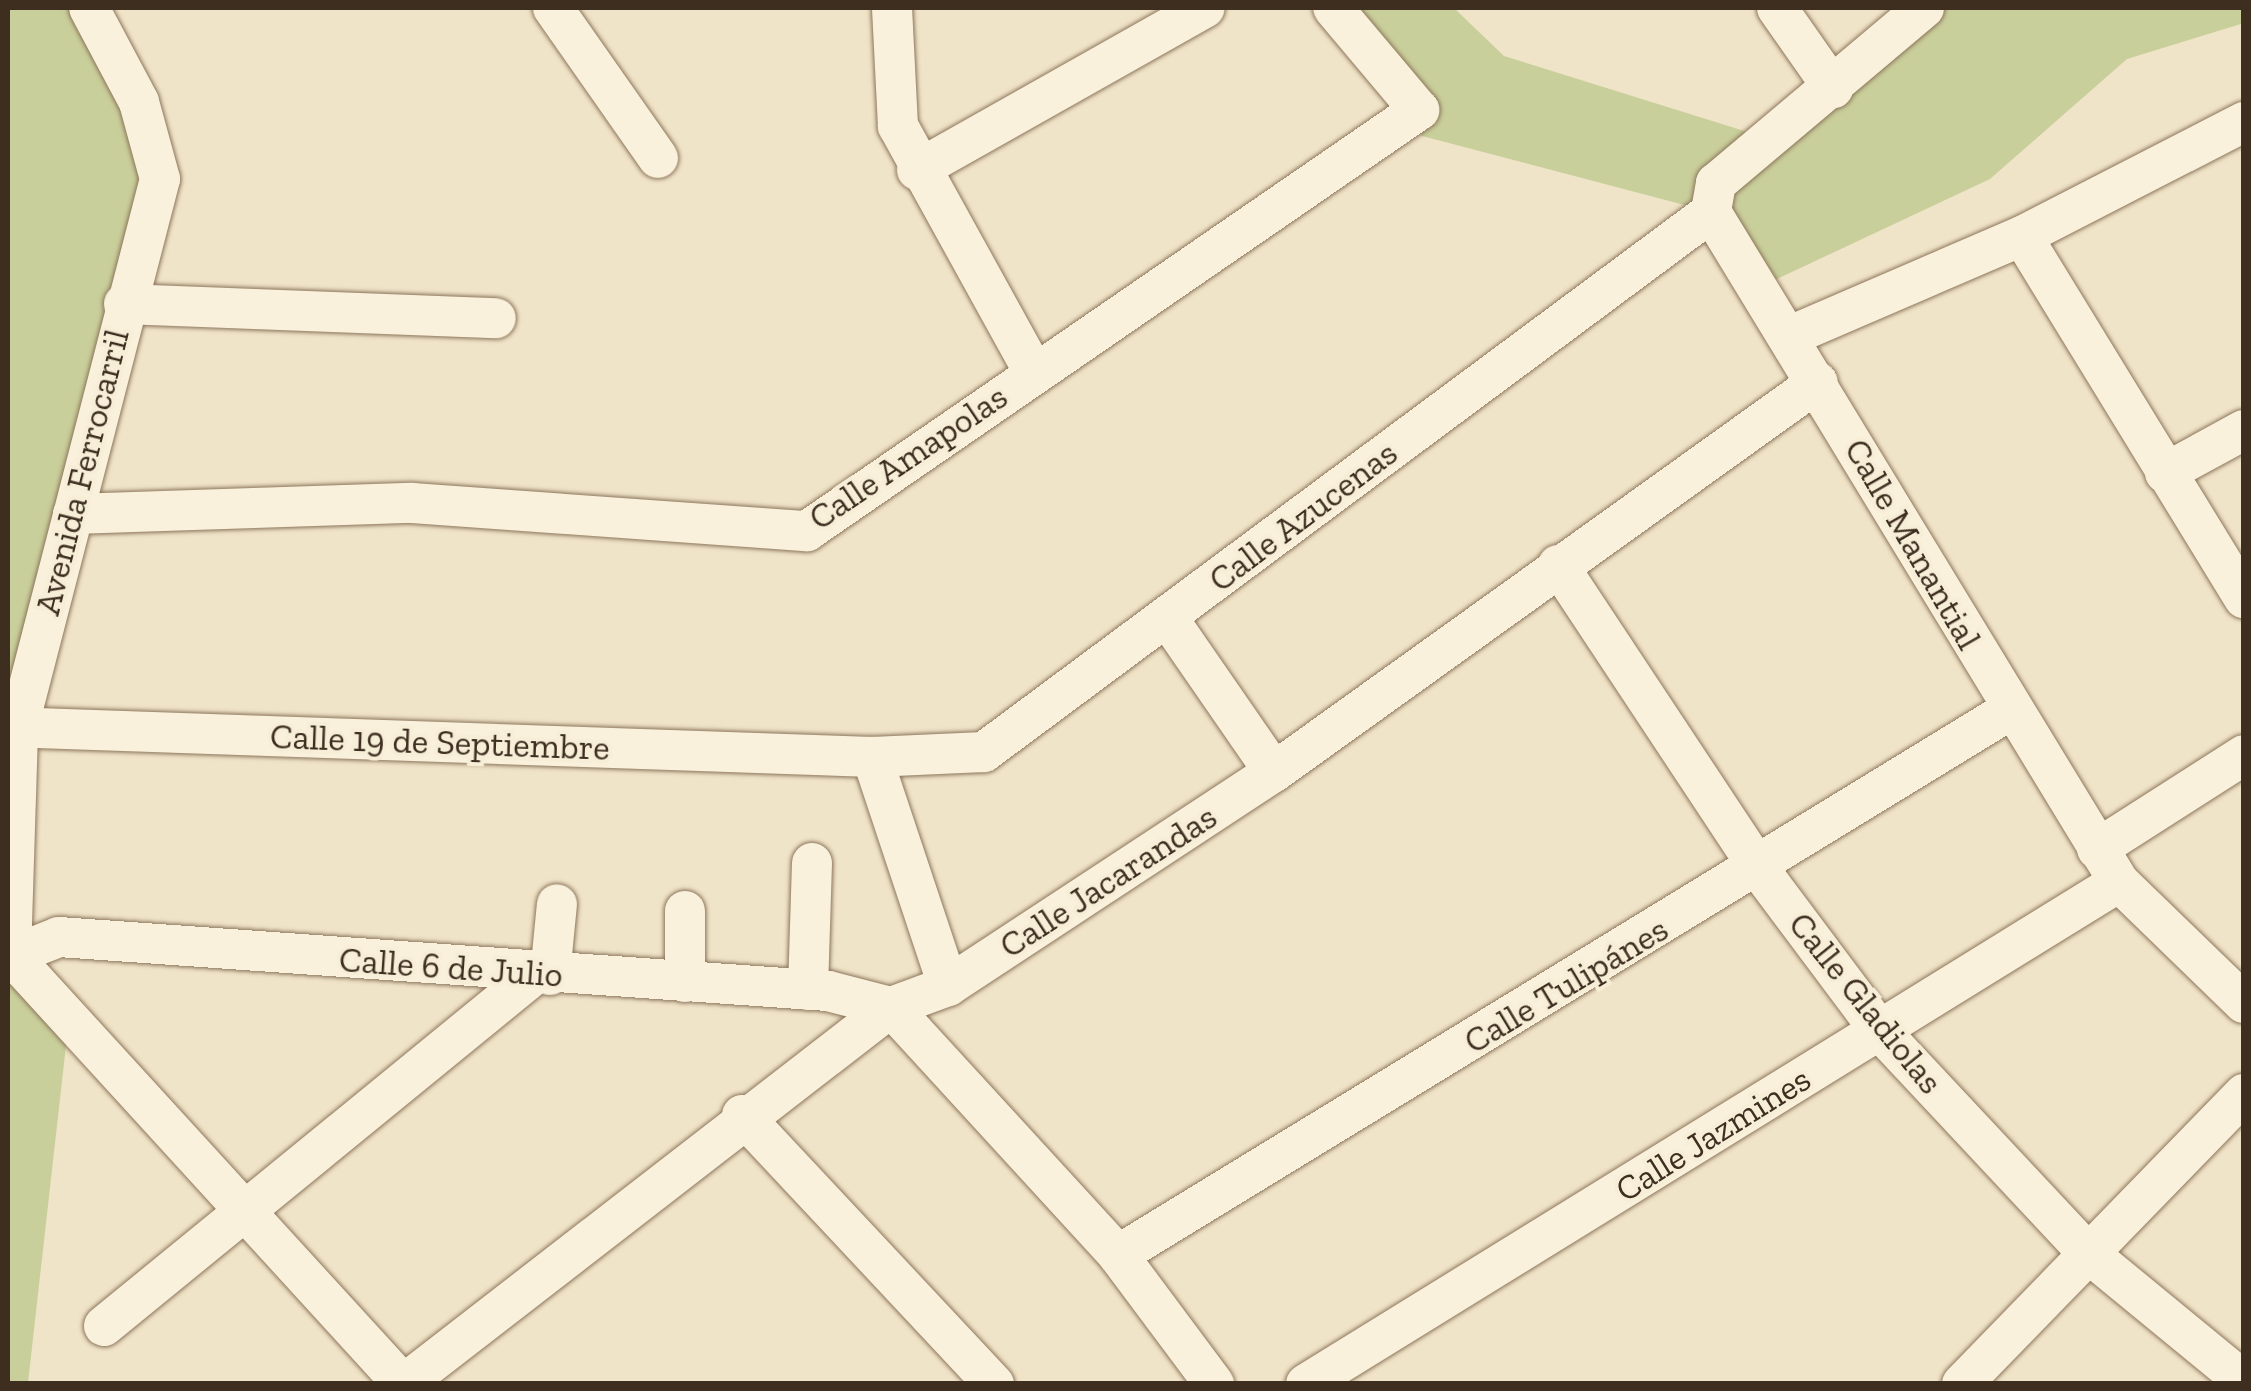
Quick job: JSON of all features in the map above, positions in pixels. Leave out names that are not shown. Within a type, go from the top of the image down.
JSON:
[{"type":"street","name":"Avenida Ferrocarril","points":[[9,956],[13,728],[160,179],[139,102],[89,8]]},
{"type":"street","points":[[553,8],[658,158]]},
{"type":"street","points":[[892,8],[898,126],[918,170],[1034,372]]},
{"type":"street","points":[[918,170],[1205,8]]},
{"type":"street","name":"Calle Amapolas","points":[[73,514],[412,503],[806,532],[1419,110],[1333,8]]},
{"type":"street","points":[[1777,8],[1833,88]]},
{"type":"street","points":[[1711,212],[1716,183],[1924,8]]},
{"type":"street","points":[[1792,335],[2022,236],[2244,122]]},
{"type":"street","name":"Calle Manantial","points":[[1711,212],[1792,335],[2010,710],[2108,865],[2244,1004]]},
{"type":"street","name":"Calle Azucenas","points":[[872,757],[984,752],[1711,212]]},
{"type":"street","points":[[2022,236],[2244,598]]},
{"type":"street","points":[[124,304],[496,318]]},
{"type":"street","name":"Calle Jacarandas","points":[[404,1384],[742,1115],[892,1007],[948,986],[1274,772],[1818,382]]},
{"type":"street","points":[[2165,472],[2244,430]]},
{"type":"street","name":"Calle Gladiolas","points":[[1558,565],[1759,868],[1880,1031],[2088,1253],[2244,1382]]},
{"type":"street","points":[[1167,617],[1274,772]]},
{"type":"street","name":"Calle Tulipánes","points":[[1118,1255],[1759,868],[2010,710]]},
{"type":"street","name":"Calle 19 de Septiembre","points":[[13,728],[872,757]]},
{"type":"street","name":"Calle Jazmines","points":[[1306,1384],[1880,1031],[2108,865],[2244,755]]},
{"type":"street","points":[[872,757],[948,986]]},
{"type":"street","points":[[808,990],[812,863]]},
{"type":"street","points":[[104,1326],[542,974],[557,904]]},
{"type":"street","points":[[685,911],[685,982]]},
{"type":"street","name":"Calle 6 de Julio","points":[[9,956],[59,938],[808,990],[892,1007]]},
{"type":"street","points":[[9,956],[404,1384]]},
{"type":"street","points":[[892,1007],[1118,1255],[1214,1384]]},
{"type":"street","points":[[1962,1384],[2244,1094]]},
{"type":"street","points":[[742,1115],[994,1384]]},
{"type":"green space","points":[[8,8],[89,8],[160,179],[18,728],[11,954],[69,1019],[28,1383],[8,1384]]},
{"type":"green space","points":[[1331,8],[1454,8],[1504,56],[1770,139],[1924,8],[2243,8],[2244,23],[2127,59],[1990,179],[1760,287],[1711,212],[1422,136]]}]
